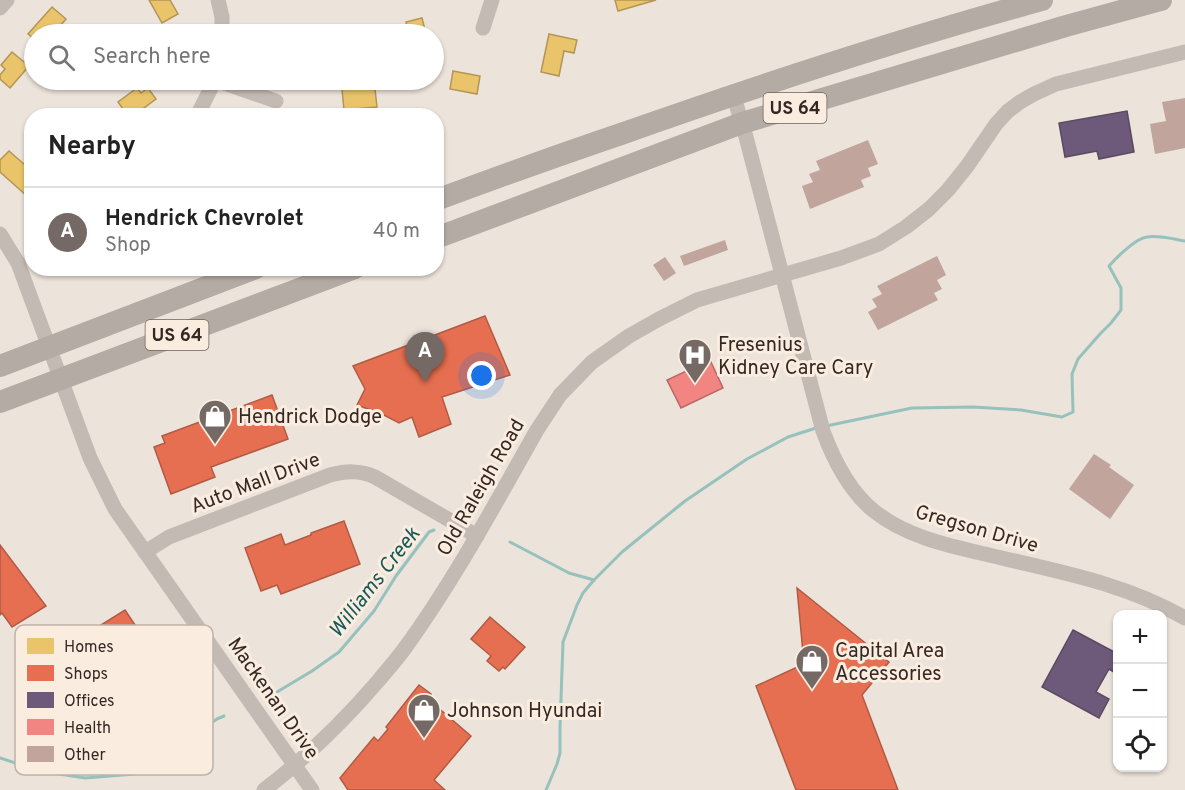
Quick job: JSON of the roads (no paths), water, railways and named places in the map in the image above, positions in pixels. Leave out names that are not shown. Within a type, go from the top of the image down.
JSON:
[{"type":"highway","name":"US 64","points":[[444,197],[733,94],[946,26],[1042,0]]},
{"type":"highway","name":"US 64","points":[[444,235],[742,123],[1066,26],[1161,0]]},
{"type":"highway","name":"US 64","points":[[0,366],[235,276]]},
{"type":"highway","name":"US 64","points":[[0,402],[334,276]]},
{"type":"street","points":[[0,8],[7,0]]},
{"type":"street","points":[[218,0],[222,24]]},
{"type":"street","points":[[483,28],[492,0]]},
{"type":"street","name":"Old Raleigh Road","points":[[264,790],[296,766],[328,736],[404,650],[441,596],[551,407],[569,384],[592,362],[629,336],[697,300],[841,258],[879,244],[929,209],[968,165],[996,124],[1008,111],[1034,94],[1056,84],[1185,52]]},
{"type":"street","points":[[200,108],[210,90]]},
{"type":"street","points":[[244,90],[276,101]]},
{"type":"street","name":"Gregson Drive","points":[[733,94],[829,449],[838,468],[855,492],[873,511],[909,532],[960,548],[1112,585],[1161,605],[1185,618]]},
{"type":"street","name":"Mackenan Drive","points":[[0,234],[18,263],[90,458],[115,509],[197,625]]},
{"type":"street","name":"Auto Mall Drive","points":[[145,552],[169,537],[330,475],[346,471],[375,477],[477,536]]},
{"type":"street","name":"Mackenan Drive","points":[[213,648],[312,790]]},
{"type":"waterway","points":[[826,426],[912,408],[973,407],[1021,410],[1062,417],[1073,412],[1072,374],[1078,359],[1121,310],[1121,288],[1109,266],[1142,238],[1156,236],[1185,241]]},
{"type":"waterway","points":[[546,790],[560,753],[563,642],[583,593],[622,552],[685,501],[747,459],[788,437],[816,428]]},
{"type":"waterway","name":"Williams Creek","points":[[277,692],[339,652],[374,611],[396,576],[429,532],[434,530]]},
{"type":"waterway","name":"Williams Creek","points":[[510,542],[569,573],[594,580]]},
{"type":"waterway","name":"Williams Creek","points":[[213,722],[224,716]]},
{"type":"waterway","name":"Williams Creek","points":[[0,758],[15,763]]},
{"type":"waterway","name":"Williams Creek","points":[[66,775],[85,778],[122,775]]},
{"type":"place","name":"Hendrick Chevrolet","points":[[425,382]]},
{"type":"place","name":"Fresenius Kidney Care Cary","points":[[695,384]]},
{"type":"place","name":"Hendrick Dodge","points":[[215,445]]},
{"type":"place","name":"Capital Area Accessories","points":[[812,690]]},
{"type":"place","name":"Johnson Hyundai","points":[[424,739]]}]
